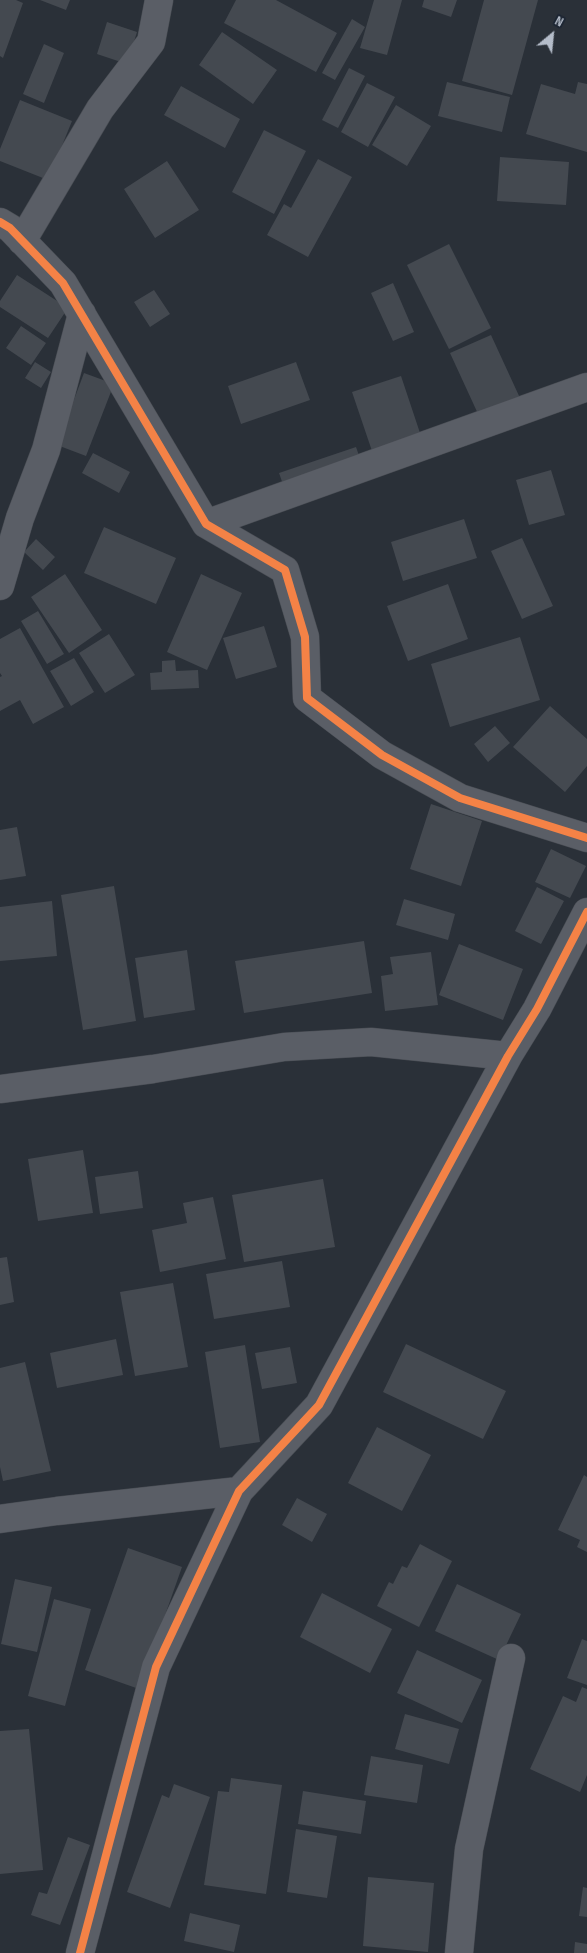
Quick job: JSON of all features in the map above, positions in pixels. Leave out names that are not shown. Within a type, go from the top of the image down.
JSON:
[{"type":"street","points":[[22,241],[100,108],[151,42],[159,0]]},
{"type":"street","points":[[0,222],[10,228],[62,283],[206,524],[285,570],[305,637],[307,698],[382,755],[460,798],[587,838]]},
{"type":"street","points":[[0,586],[20,518],[46,450],[82,314]]},
{"type":"street","points":[[206,524],[587,387]]},
{"type":"street","points":[[80,1953],[156,1667],[239,1492],[319,1405],[508,1056],[537,1009],[587,912]]},
{"type":"street","points":[[0,1089],[153,1069],[284,1047],[372,1042],[508,1056]]},
{"type":"street","points":[[0,1519],[57,1511],[239,1492]]},
{"type":"street","points":[[459,1953],[469,1849],[511,1658]]},
{"type":"building","points":[[0,0],[16,0],[23,3],[3,58],[0,56]]},
{"type":"building","points":[[40,0],[70,0],[66,10]]},
{"type":"building","points":[[236,0],[276,0],[337,33],[316,72],[224,23]]},
{"type":"building","points":[[374,0],[402,0],[387,55],[360,48]]},
{"type":"building","points":[[424,0],[457,0],[451,17],[422,7]]},
{"type":"building","points":[[484,0],[538,0],[512,95],[462,81]]},
{"type":"building","points":[[352,19],[365,27],[335,80],[322,73]]},
{"type":"building","points":[[107,22],[137,32],[127,64],[97,54]]},
{"type":"building","points":[[222,32],[277,70],[253,104],[199,65]]},
{"type":"building","points":[[44,44],[64,53],[44,103],[23,94]]},
{"type":"building","points":[[349,68],[365,76],[338,128],[322,120]]},
{"type":"building","points":[[447,82],[510,97],[502,132],[438,116]]},
{"type":"building","points":[[578,82],[587,84],[587,152],[526,134],[541,84],[575,94]]},
{"type":"building","points":[[367,83],[395,97],[368,147],[341,132]]},
{"type":"building","points":[[181,86],[240,119],[225,148],[164,115]]},
{"type":"building","points":[[20,100],[72,121],[48,180],[0,161],[0,149]]},
{"type":"building","points":[[396,105],[431,126],[407,166],[372,145]]},
{"type":"building","points":[[264,130],[306,151],[274,214],[232,192]]},
{"type":"building","points":[[500,157],[569,162],[566,205],[497,201]]},
{"type":"building","points":[[318,159],[352,177],[308,257],[267,235],[284,204],[291,208]]},
{"type":"building","points":[[167,161],[199,210],[155,238],[124,189]]},
{"type":"building","points":[[449,244],[491,328],[449,349],[407,265]]},
{"type":"building","points":[[17,275],[68,308],[48,338],[0,307],[0,301]]},
{"type":"building","points":[[393,283],[414,332],[393,341],[371,293]]},
{"type":"building","points":[[154,290],[170,314],[150,327],[134,302]]},
{"type":"building","points":[[21,326],[46,343],[31,365],[6,348]]},
{"type":"building","points":[[491,335],[520,398],[479,416],[450,353]]},
{"type":"building","points":[[35,362],[51,372],[41,388],[25,378]]},
{"type":"building","points":[[296,362],[310,400],[241,424],[228,386]]},
{"type":"building","points":[[84,373],[114,384],[86,456],[57,445]]},
{"type":"building","points":[[401,376],[422,439],[373,454],[352,392]]},
{"type":"building","points":[[356,447],[363,467],[286,493],[279,473]]},
{"type":"building","points":[[93,453],[130,472],[119,493],[82,473]]},
{"type":"building","points":[[551,470],[565,515],[529,525],[516,480]]},
{"type":"building","points":[[464,519],[477,558],[403,581],[391,542]]},
{"type":"building","points":[[104,527],[176,558],[156,604],[84,573]]},
{"type":"building","points":[[522,538],[553,606],[522,619],[491,551]]},
{"type":"building","points":[[36,539],[55,557],[43,570],[24,552]]},
{"type":"building","points":[[65,574],[102,630],[69,653],[31,597]]},
{"type":"building","points":[[201,574],[242,593],[207,670],[167,652]]},
{"type":"building","points":[[448,584],[468,639],[408,661],[387,606]]},
{"type":"building","points":[[38,611],[64,654],[47,664],[21,621]]},
{"type":"building","points":[[264,626],[277,667],[236,679],[223,638]]},
{"type":"building","points":[[20,628],[64,707],[33,724],[20,700],[0,711],[0,677],[2,676],[0,673],[0,639]]},
{"type":"building","points":[[109,634],[135,675],[105,693],[79,653]]},
{"type":"building","points":[[520,637],[540,700],[450,727],[431,664]]},
{"type":"building","points":[[74,658],[94,692],[71,706],[50,671]]},
{"type":"building","points":[[175,660],[176,671],[198,670],[199,688],[151,690],[150,673],[162,672],[162,661]]},
{"type":"building","points":[[550,706],[587,739],[587,766],[565,792],[513,747]]},
{"type":"building","points":[[495,726],[510,743],[488,762],[474,744]]},
{"type":"building","points":[[431,804],[482,821],[461,886],[410,869]]},
{"type":"building","points":[[17,827],[26,876],[0,880],[0,830]]},
{"type":"building","points":[[551,849],[586,866],[570,898],[535,882]]},
{"type":"building","points":[[114,886],[136,1021],[83,1030],[61,895]]},
{"type":"building","points":[[537,887],[564,901],[541,944],[515,931]]},
{"type":"building","points":[[404,899],[455,914],[448,940],[396,925]]},
{"type":"building","points":[[52,901],[57,956],[0,961],[0,907]]},
{"type":"building","points":[[364,941],[372,993],[244,1013],[235,961]]},
{"type":"building","points":[[459,944],[523,969],[503,1020],[439,995]]},
{"type":"building","points":[[187,950],[195,1010],[144,1018],[135,958]]},
{"type":"building","points":[[431,952],[438,1005],[385,1011],[381,976],[393,974],[390,957]]},
{"type":"building","points":[[83,1150],[93,1213],[38,1221],[28,1159]]},
{"type":"building","points":[[138,1171],[143,1208],[100,1214],[95,1177]]},
{"type":"building","points":[[323,1179],[335,1247],[244,1262],[232,1195]]},
{"type":"building","points":[[213,1197],[226,1259],[160,1272],[152,1230],[187,1223],[183,1203]]},
{"type":"building","points":[[7,1257],[14,1302],[0,1305],[0,1258]]},
{"type":"building","points":[[282,1261],[290,1307],[214,1319],[206,1274]]},
{"type":"building","points":[[173,1283],[188,1367],[135,1376],[120,1292]]},
{"type":"building","points":[[116,1339],[123,1375],[57,1388],[50,1353]]},
{"type":"building","points":[[406,1344],[506,1391],[483,1439],[383,1392]]},
{"type":"building","points":[[245,1345],[260,1442],[220,1448],[205,1352]]},
{"type":"building","points":[[290,1347],[297,1383],[262,1389],[255,1353]]},
{"type":"building","points":[[25,1362],[51,1471],[3,1481],[0,1467],[0,1368]]},
{"type":"building","points":[[377,1427],[431,1455],[402,1511],[348,1483]]},
{"type":"building","points":[[584,1475],[587,1477],[587,1552],[577,1547],[580,1540],[558,1530]]},
{"type":"building","points":[[297,1498],[327,1514],[312,1542],[282,1525]]},
{"type":"building","points":[[420,1544],[452,1561],[419,1627],[377,1606],[389,1582],[393,1584],[402,1566],[407,1568]]},
{"type":"building","points":[[128,1548],[182,1567],[139,1689],[85,1670]]},
{"type":"building","points":[[15,1579],[52,1587],[37,1652],[1,1644]]},
{"type":"building","points":[[457,1584],[521,1614],[499,1660],[435,1631]]},
{"type":"building","points":[[322,1593],[392,1629],[370,1673],[300,1637]]},
{"type":"building","points":[[54,1599],[91,1609],[65,1706],[28,1696]]},
{"type":"building","points":[[582,1639],[587,1641],[587,1685],[567,1678]]},
{"type":"building","points":[[417,1650],[482,1680],[462,1723],[397,1693]]},
{"type":"building","points":[[582,1687],[587,1689],[587,1775],[580,1792],[530,1769],[563,1696],[576,1702]]},
{"type":"building","points":[[405,1714],[459,1729],[449,1764],[395,1749]]},
{"type":"building","points":[[29,1729],[43,1870],[0,1874],[0,1731]]},
{"type":"building","points":[[371,1756],[423,1765],[417,1803],[364,1795]]},
{"type":"building","points":[[231,1778],[282,1785],[266,1894],[204,1885],[218,1791],[229,1792]]},
{"type":"building","points":[[174,1784],[210,1797],[170,1908],[127,1892],[162,1795],[169,1798]]},
{"type":"building","points":[[303,1791],[366,1801],[361,1834],[298,1824]]},
{"type":"building","points":[[296,1829],[337,1836],[327,1898],[287,1892]]},
{"type":"building","points":[[68,1837],[90,1845],[60,1925],[31,1915],[39,1892],[47,1894]]},
{"type":"building","points":[[368,1877],[434,1883],[428,1952],[363,1946]]},
{"type":"building","points":[[583,1887],[587,1888],[587,1917],[579,1916]]},
{"type":"building","points":[[190,1913],[240,1925],[234,1952],[184,1941]]},
{"type":"building","points":[[575,1942],[587,1944],[587,1953],[574,1953]]},
{"type":"cycle path","points":[[0,222],[10,228],[63,283],[206,524],[285,570],[305,637],[307,698],[382,755],[460,798],[587,838]]},
{"type":"cycle path","points":[[80,1953],[156,1667],[239,1491],[319,1405],[508,1056],[537,1009],[587,912]]}]
